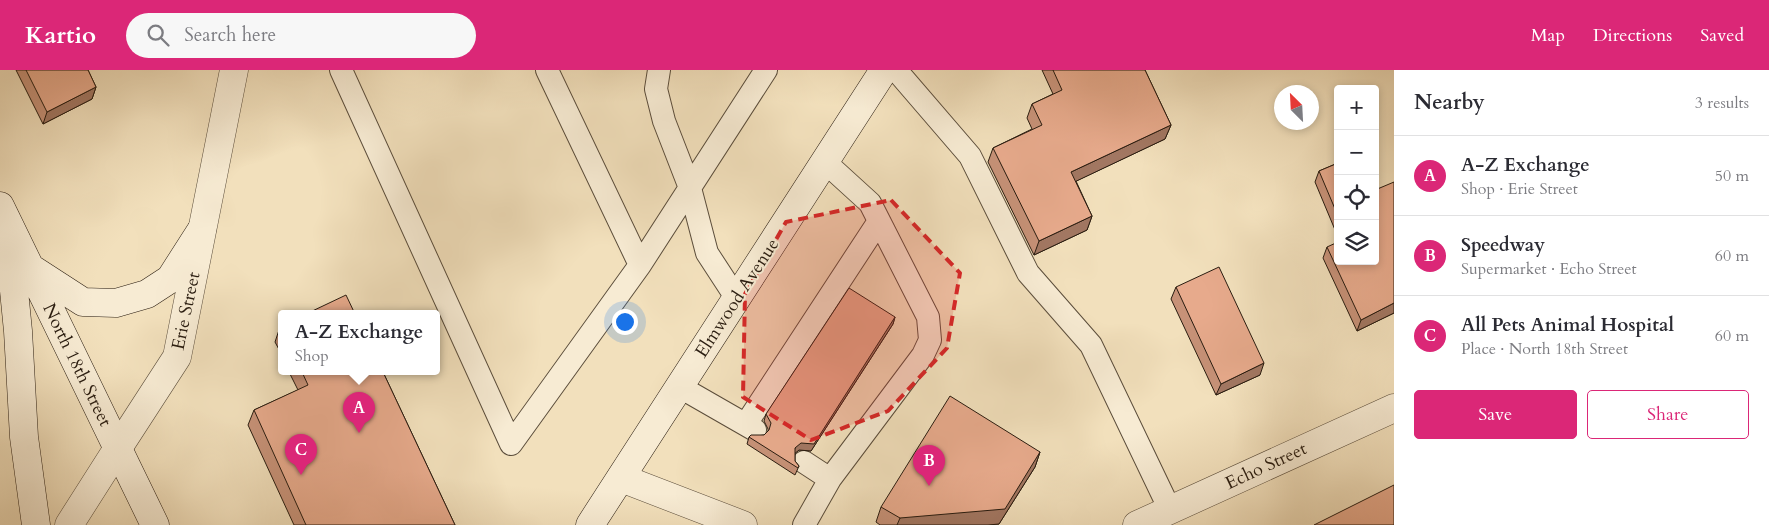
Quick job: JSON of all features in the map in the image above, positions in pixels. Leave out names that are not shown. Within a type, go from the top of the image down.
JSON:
[{"type":"main road","name":"Erie Street","points":[[69,525],[177,358],[234,70]]},
{"type":"main road","name":"Elmwood Avenue","points":[[590,525],[884,70]]},
{"type":"main road","points":[[3,212],[18,331],[24,437],[36,525]]},
{"type":"main road","name":"North 18th Street","points":[[3,212],[155,525]]},
{"type":"main road","points":[[29,267],[83,302],[116,304],[147,294],[170,279],[202,230]]},
{"type":"main road","name":"Echo Street","points":[[1137,525],[1394,408]]},
{"type":"main road","points":[[621,478],[743,525]]},
{"type":"lane","points":[[341,70],[511,444],[640,265],[766,70]]},
{"type":"lane","points":[[547,70],[640,265]]},
{"type":"lane","points":[[659,70],[656,89],[664,121],[690,188],[708,253],[737,299]]},
{"type":"lane","points":[[896,70],[970,156],[1028,273],[1091,345],[1170,510]]},
{"type":"lane","points":[[804,525],[830,479],[923,355],[930,340],[928,317],[870,203],[825,162]]},
{"type":"lane","points":[[680,387],[751,427],[879,221]]},
{"type":"lane","points":[[804,462],[830,479]]},
{"type":"highlighted area","points":[[891,200],[960,273],[947,348],[888,411],[811,440],[743,397],[745,294],[786,222]]},
{"type":"building","points":[[26,70],[88,70],[96,87],[47,112]]},
{"type":"building","points":[[1053,70],[1145,70],[1171,125],[1071,172],[1092,216],[1039,241],[993,148],[1042,125],[1032,104],[1062,90]]},
{"type":"building","points":[[1334,165],[1334,207],[1319,171]]},
{"type":"building","points":[[1394,182],[1394,303],[1361,320],[1335,265],[1379,265],[1379,188]]},
{"type":"building","points":[[1334,244],[1334,262],[1327,247]]},
{"type":"building","points":[[1219,267],[1264,363],[1221,384],[1176,287]]},
{"type":"building","points":[[849,288],[895,317],[814,444],[801,443],[795,448],[795,461],[799,466],[798,468],[749,437],[751,435],[764,435],[769,430],[771,423],[766,414]]},
{"type":"building","points":[[346,295],[353,310],[314,310]]},
{"type":"building","points":[[303,375],[384,375],[455,525],[306,525],[254,410],[308,385]]},
{"type":"building","points":[[950,396],[1040,452],[1005,509],[900,518],[881,507]]},
{"type":"building","points":[[1394,485],[1394,525],[1314,525]]},
{"type":"place","name":"A-Z Exchange","points":[[359,433]]},
{"type":"place","name":"All Pets Animal Hospital","points":[[301,475]]},
{"type":"place","name":"Speedway","points":[[929,486]]}]
